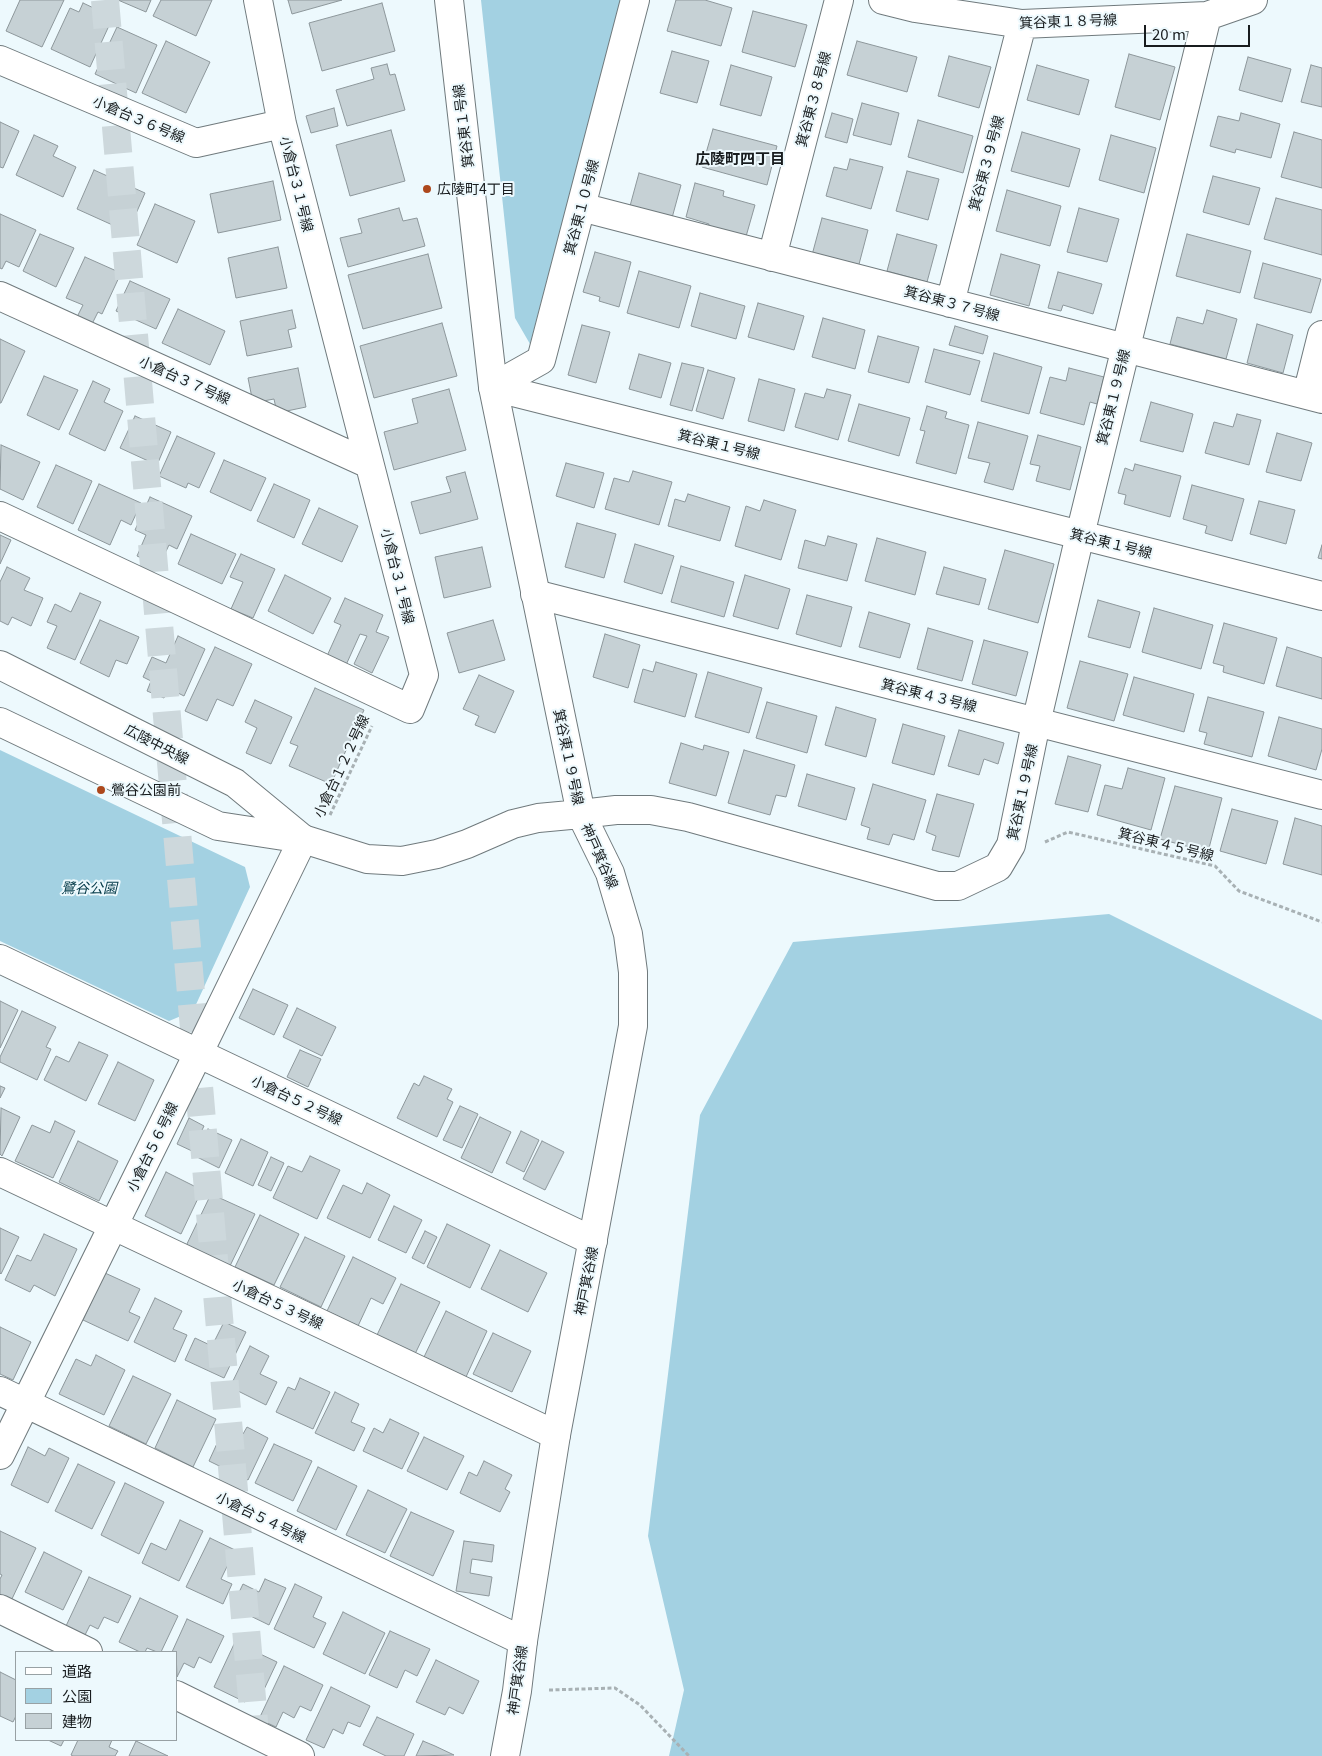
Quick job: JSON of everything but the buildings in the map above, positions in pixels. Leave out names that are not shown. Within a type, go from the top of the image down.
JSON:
[{"type":"street","name":"小倉台３１号線","points":[[0,516],[410,709],[424,675],[282,124],[258,0]]},
{"type":"street","name":"箕谷東１号線","points":[[448,0],[493,387],[1322,596]]},
{"type":"street","name":"箕谷東１０号線","points":[[493,387],[541,360],[635,0]]},
{"type":"street","name":"箕谷東３８号線","points":[[772,257],[839,0]]},
{"type":"street","name":"箕谷東１８号線","points":[[883,0],[915,8],[1022,24],[1207,16],[1253,0]]},
{"type":"street","name":"箕谷東１９号線","points":[[493,387],[581,814],[616,810],[651,810],[688,816],[937,886],[958,886],[998,867],[1011,845],[1036,723],[1080,535],[1207,16]]},
{"type":"street","name":"箕谷東３９号線","points":[[950,302],[1022,24]]},
{"type":"street","name":"小倉台３６号線","points":[[0,60],[196,143],[282,124]]},
{"type":"street","name":"箕谷東３７号線","points":[[581,207],[1314,397]]},
{"type":"street","name":"小倉台３７号線","points":[[0,296],[369,464]]},
{"type":"street","points":[[1314,397],[1322,335]]},
{"type":"street","name":"箕谷東４３号線","points":[[535,594],[1322,795]]},
{"type":"street","name":"広陵中央線","points":[[0,665],[235,783],[310,841]]},
{"type":"street","name":"広陵中央線","points":[[0,722],[218,826],[310,841],[367,859],[402,861],[437,854],[467,844],[512,824],[538,818],[581,814]]},
{"type":"street","name":"神戸箕谷線","points":[[505,1756],[517,1691],[556,1435],[633,1026],[634,972],[628,934],[610,873],[581,814]]},
{"type":"street","name":"小倉台５６号線","points":[[0,1455],[198,1054],[310,841]]},
{"type":"street","name":"小倉台５２号線","points":[[0,959],[594,1241]]},
{"type":"street","name":"小倉台５３号線","points":[[0,1172],[556,1435]]},
{"type":"street","name":"小倉台５４号線","points":[[0,1391],[523,1642]]},
{"type":"street","points":[[0,1609],[86,1651]]},
{"type":"street","points":[[178,1696],[300,1756]]},
{"type":"path","name":"小倉台１２２号線","points":[[310,841],[384,698]]},
{"type":"path","name":"箕谷東４５号線","points":[[1042,843],[1068,832],[1214,866],[1239,891],[1322,922]]},
{"type":"path","points":[[517,1691],[615,1688],[640,1705],[688,1756]]},
{"type":"green space","points":[[481,0],[621,0],[530,344],[515,318]]},
{"type":"green space","name":"鷺谷公園","points":[[0,750],[245,867],[250,887],[193,1011],[169,1021],[0,941]]},
{"type":"green space","points":[[1109,914],[1322,1020],[1322,1756],[669,1756],[684,1690],[648,1536],[700,1115],[793,942]]},
{"type":"tunnel","points":[[105,0],[257,1756]]},
{"type":"place","name":"広陵町4丁目","points":[[427,189]]},
{"type":"place","name":"鶯谷公園前","points":[[101,790]]},
{"type":"district","name":"広陵町四丁目","points":[[740,158]]}]
